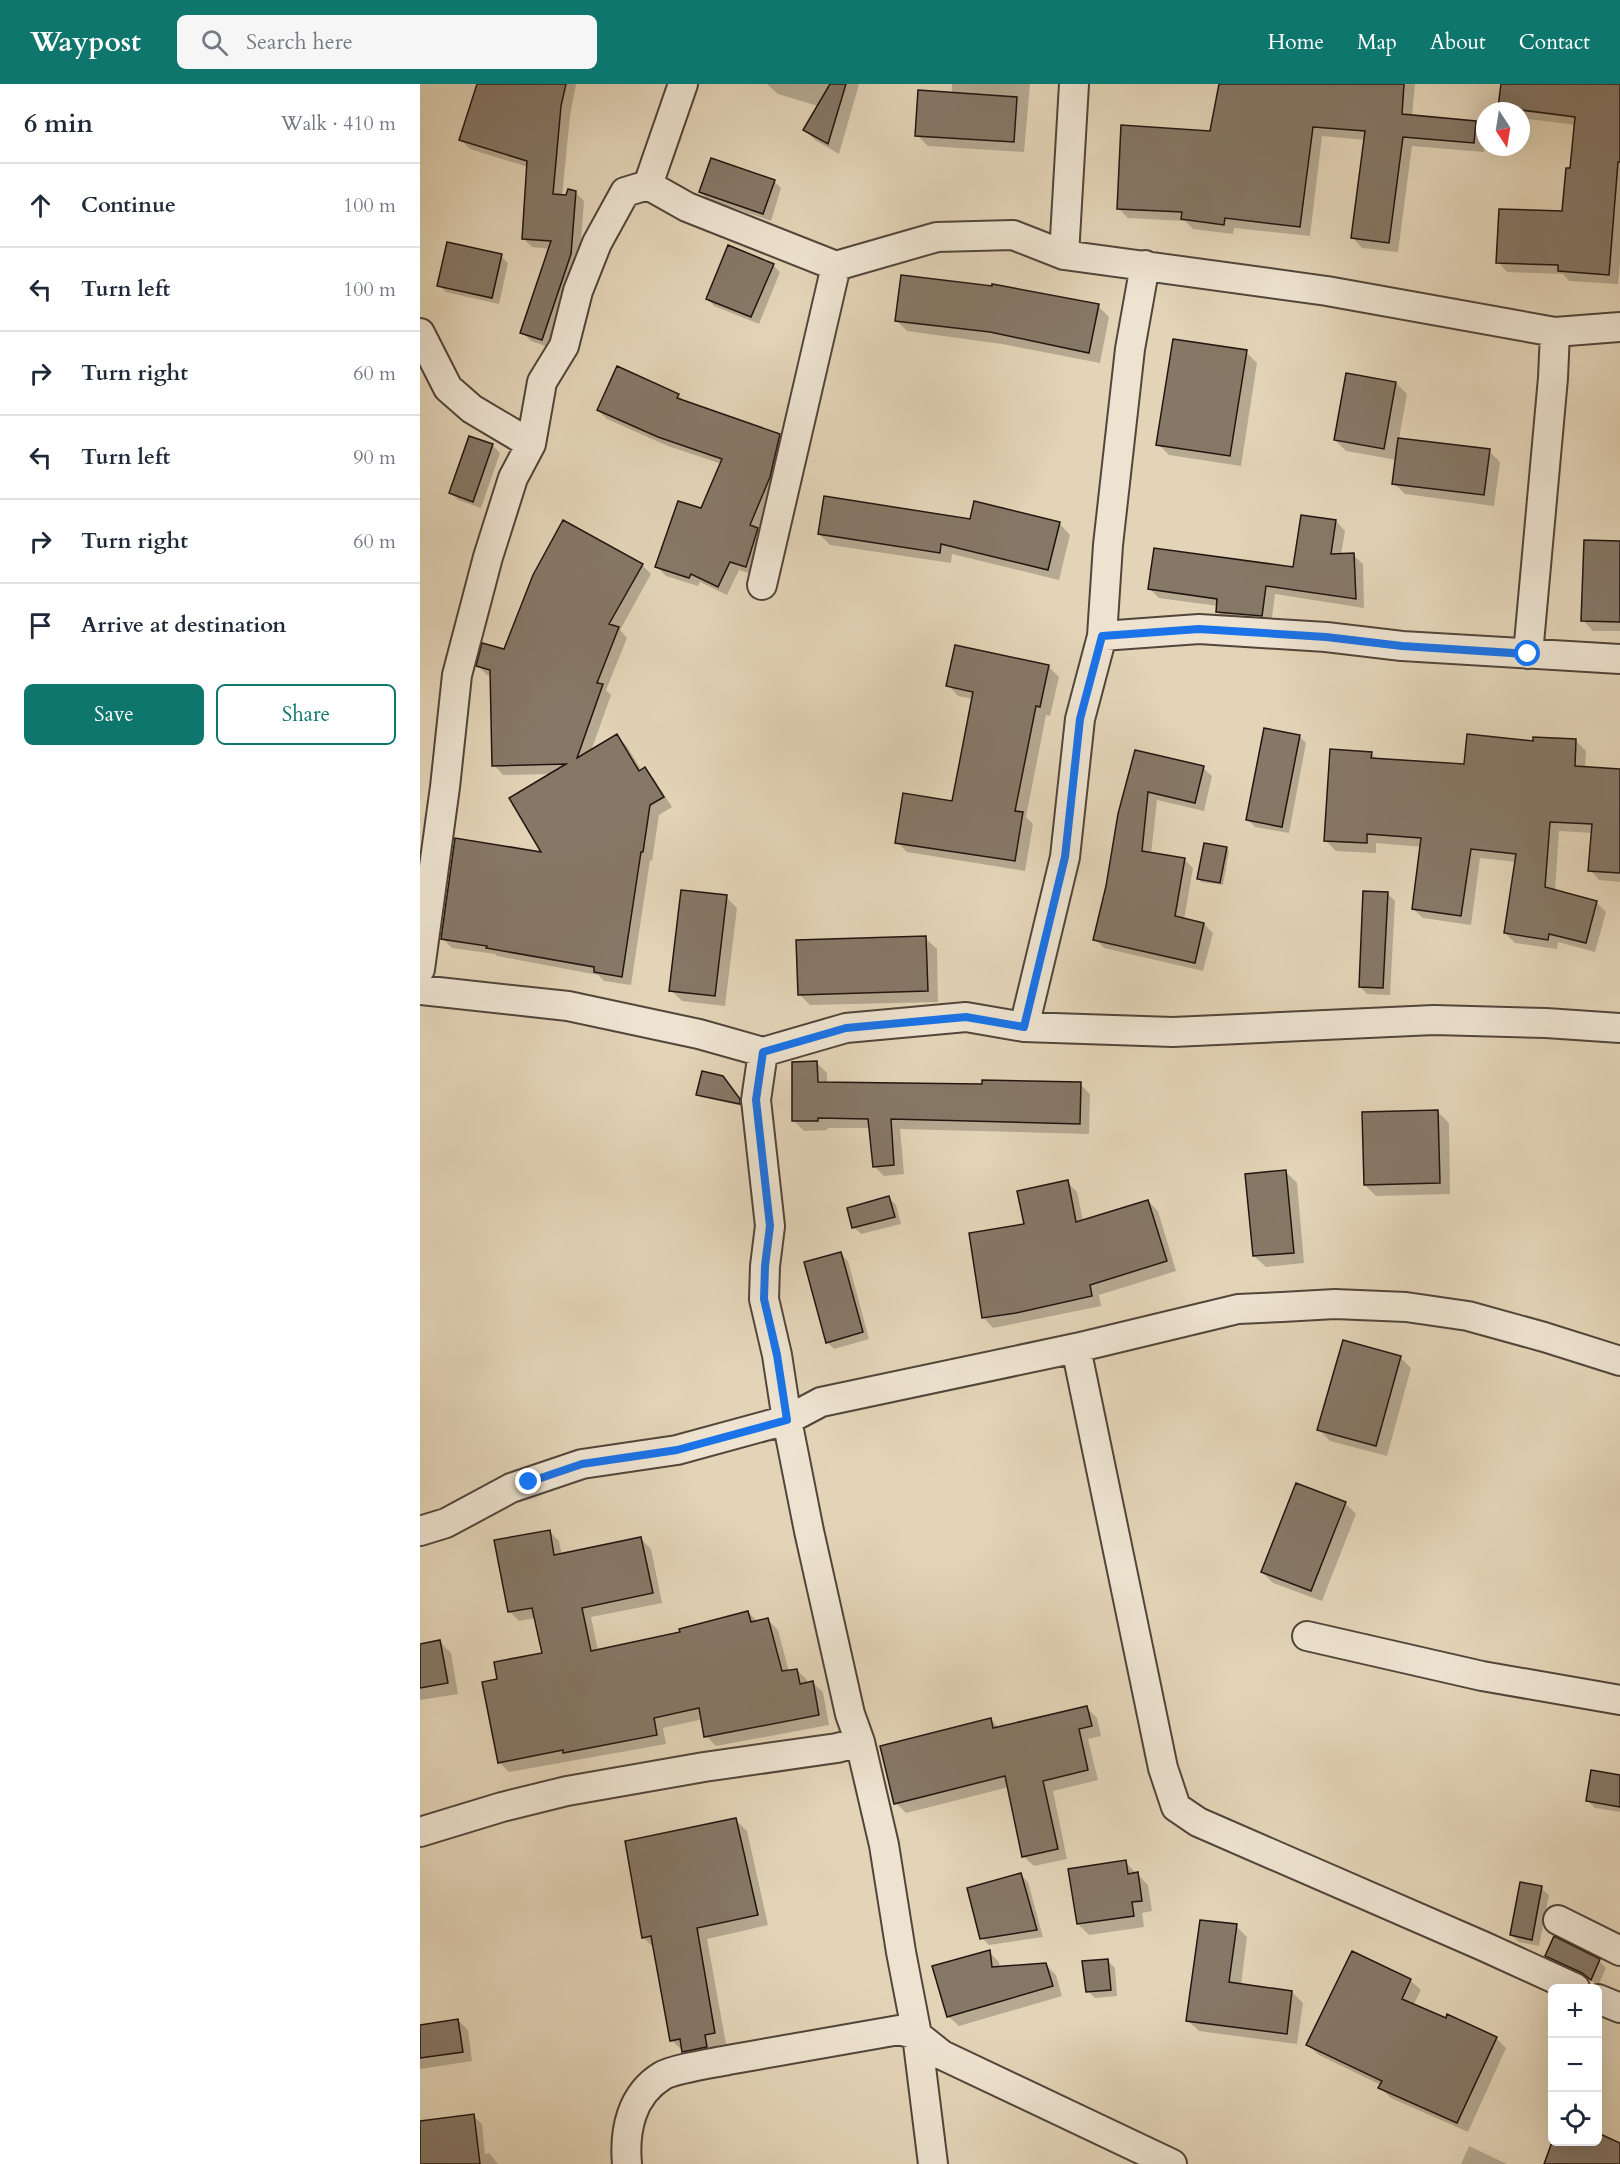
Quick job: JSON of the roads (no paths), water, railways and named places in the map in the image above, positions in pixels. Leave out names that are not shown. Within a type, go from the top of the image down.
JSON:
[{"type":"street","points":[[648,184],[683,84]]},
{"type":"street","points":[[1064,255],[1074,84]]},
{"type":"street","points":[[420,969],[445,787],[457,675],[488,557],[510,489],[531,444],[542,382],[564,346],[578,291],[597,243],[625,192],[648,184],[687,207],[836,266],[937,237],[1013,235],[1064,255],[1327,291],[1555,332],[1620,327]]},
{"type":"street","points":[[1024,1027],[1065,857],[1080,719],[1102,636],[1108,545],[1130,349],[1145,265]]},
{"type":"street","points":[[762,585],[836,266]]},
{"type":"street","points":[[1528,654],[1553,378],[1555,332]]},
{"type":"street","points":[[420,333],[448,388],[472,409],[531,444]]},
{"type":"street","points":[[1102,636],[1199,629],[1326,637],[1402,646],[1620,658]]},
{"type":"street","points":[[420,990],[568,1006],[699,1034],[763,1052],[846,1028],[966,1017],[1024,1027],[1173,1032],[1434,1020],[1546,1023],[1620,1028]]},
{"type":"street","points":[[763,1052],[756,1100],[770,1226],[764,1299],[777,1355],[809,1531],[850,1714],[860,1742],[885,1845],[901,1952],[918,2035],[933,2164]]},
{"type":"street","points":[[420,1531],[446,1523],[511,1488],[582,1464],[677,1450],[787,1420],[821,1402],[1076,1348],[1238,1309],[1354,1305],[1406,1307],[1468,1316],[1620,1361]]},
{"type":"street","points":[[1076,1348],[1163,1768],[1176,1807],[1198,1822],[1483,1946],[1564,1984]]},
{"type":"street","points":[[1307,1636],[1482,1676],[1620,1700]]},
{"type":"street","points":[[420,1832],[502,1807],[567,1791],[704,1767],[837,1748],[860,1742]]},
{"type":"street","points":[[1558,1920],[1620,1950]]},
{"type":"street","points":[[1602,2001],[1620,2008]]},
{"type":"street","points":[[627,2164],[626,2144],[631,2114],[643,2093],[662,2075],[698,2066],[899,2030],[918,2035],[942,2055],[1172,2164]]}]
